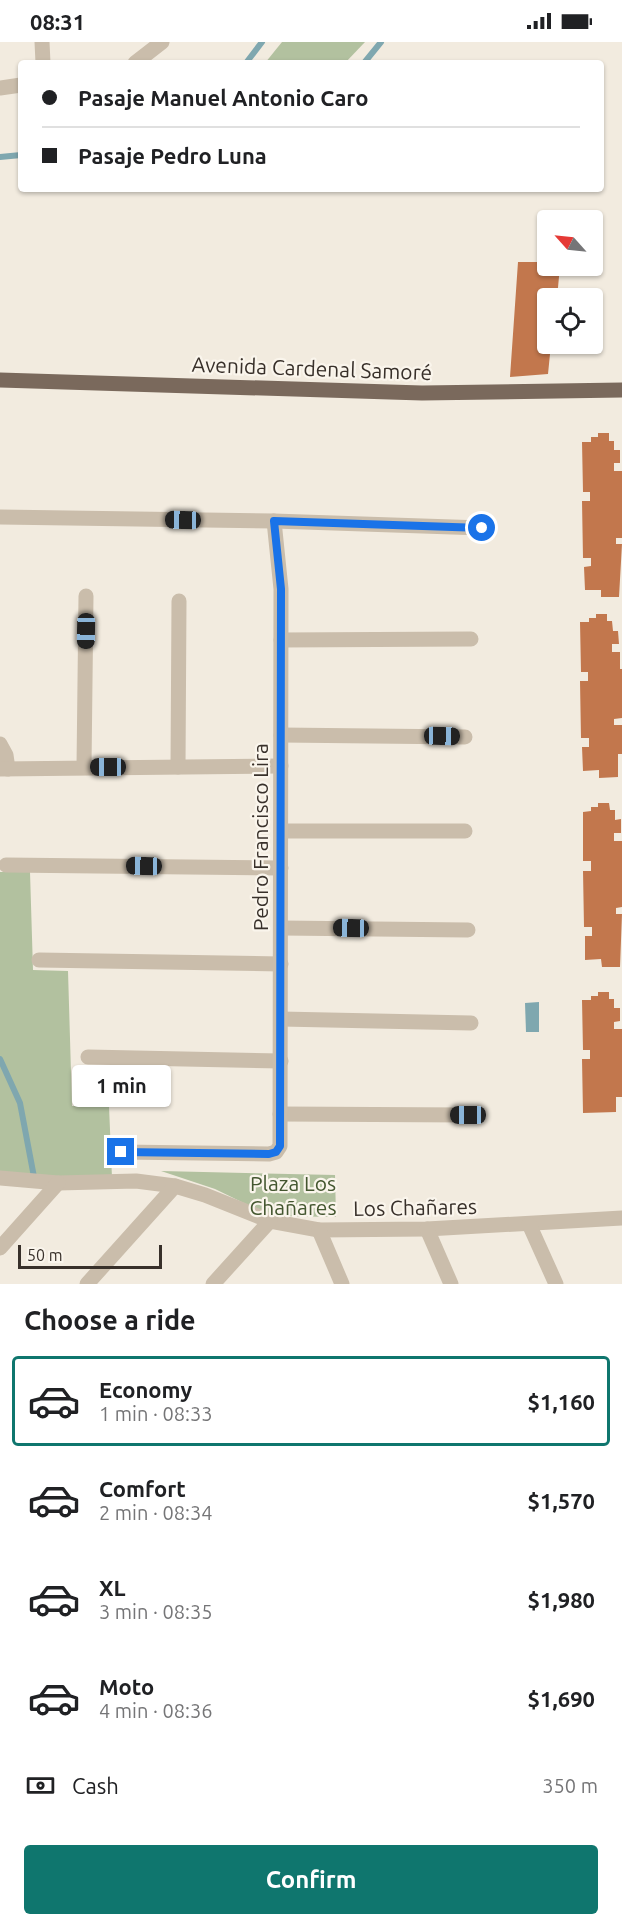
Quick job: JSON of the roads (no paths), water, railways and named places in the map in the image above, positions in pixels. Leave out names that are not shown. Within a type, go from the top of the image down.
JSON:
[{"type":"main road","name":"Avenida Cardenal Samoré","points":[[0,380],[422,393],[622,390]]},
{"type":"street","points":[[42,42],[43,60]]},
{"type":"street","points":[[139,60],[162,42]]},
{"type":"street","points":[[0,88],[18,85]]},
{"type":"street","points":[[0,517],[274,521],[482,528]]},
{"type":"street","name":"Pedro Francisco Lira","points":[[121,1152],[269,1154],[276,1152],[280,1146],[281,589],[274,521]]},
{"type":"street","points":[[84,767],[86,596]]},
{"type":"street","points":[[178,767],[179,601]]},
{"type":"street","points":[[281,640],[471,639]]},
{"type":"street","points":[[281,735],[465,737]]},
{"type":"street","points":[[0,744],[6,755],[4,769],[281,766]]},
{"type":"street","points":[[281,831],[465,831]]},
{"type":"street","points":[[6,865],[281,868]]},
{"type":"street","points":[[281,928],[468,930]]},
{"type":"street","points":[[39,960],[281,964]]},
{"type":"street","points":[[281,1019],[471,1023]]},
{"type":"street","points":[[88,1057],[281,1061]]},
{"type":"street","points":[[280,1114],[468,1115]]},
{"type":"street","name":"Los Chañares","points":[[0,1178],[58,1183],[136,1181],[175,1186],[205,1195],[270,1221],[319,1230],[427,1229],[622,1218]]},
{"type":"street","points":[[0,1248],[58,1183]]},
{"type":"street","points":[[87,1284],[175,1186]]},
{"type":"street","points":[[218,1282],[270,1221]]},
{"type":"street","points":[[529,1224],[556,1284]]},
{"type":"street","points":[[427,1229],[451,1284]]},
{"type":"street","points":[[319,1230],[342,1284]]},
{"type":"water","points":[[539,1002],[539,1032],[526,1032],[525,1003]]},
{"type":"waterway","points":[[248,60],[262,42]]},
{"type":"waterway","points":[[366,60],[381,42]]},
{"type":"waterway","points":[[0,157],[18,155]]},
{"type":"waterway","points":[[0,1059],[20,1103],[34,1177]]},
{"type":"park label","name":"Plaza Los Chañares","points":[[293,1195]]}]
